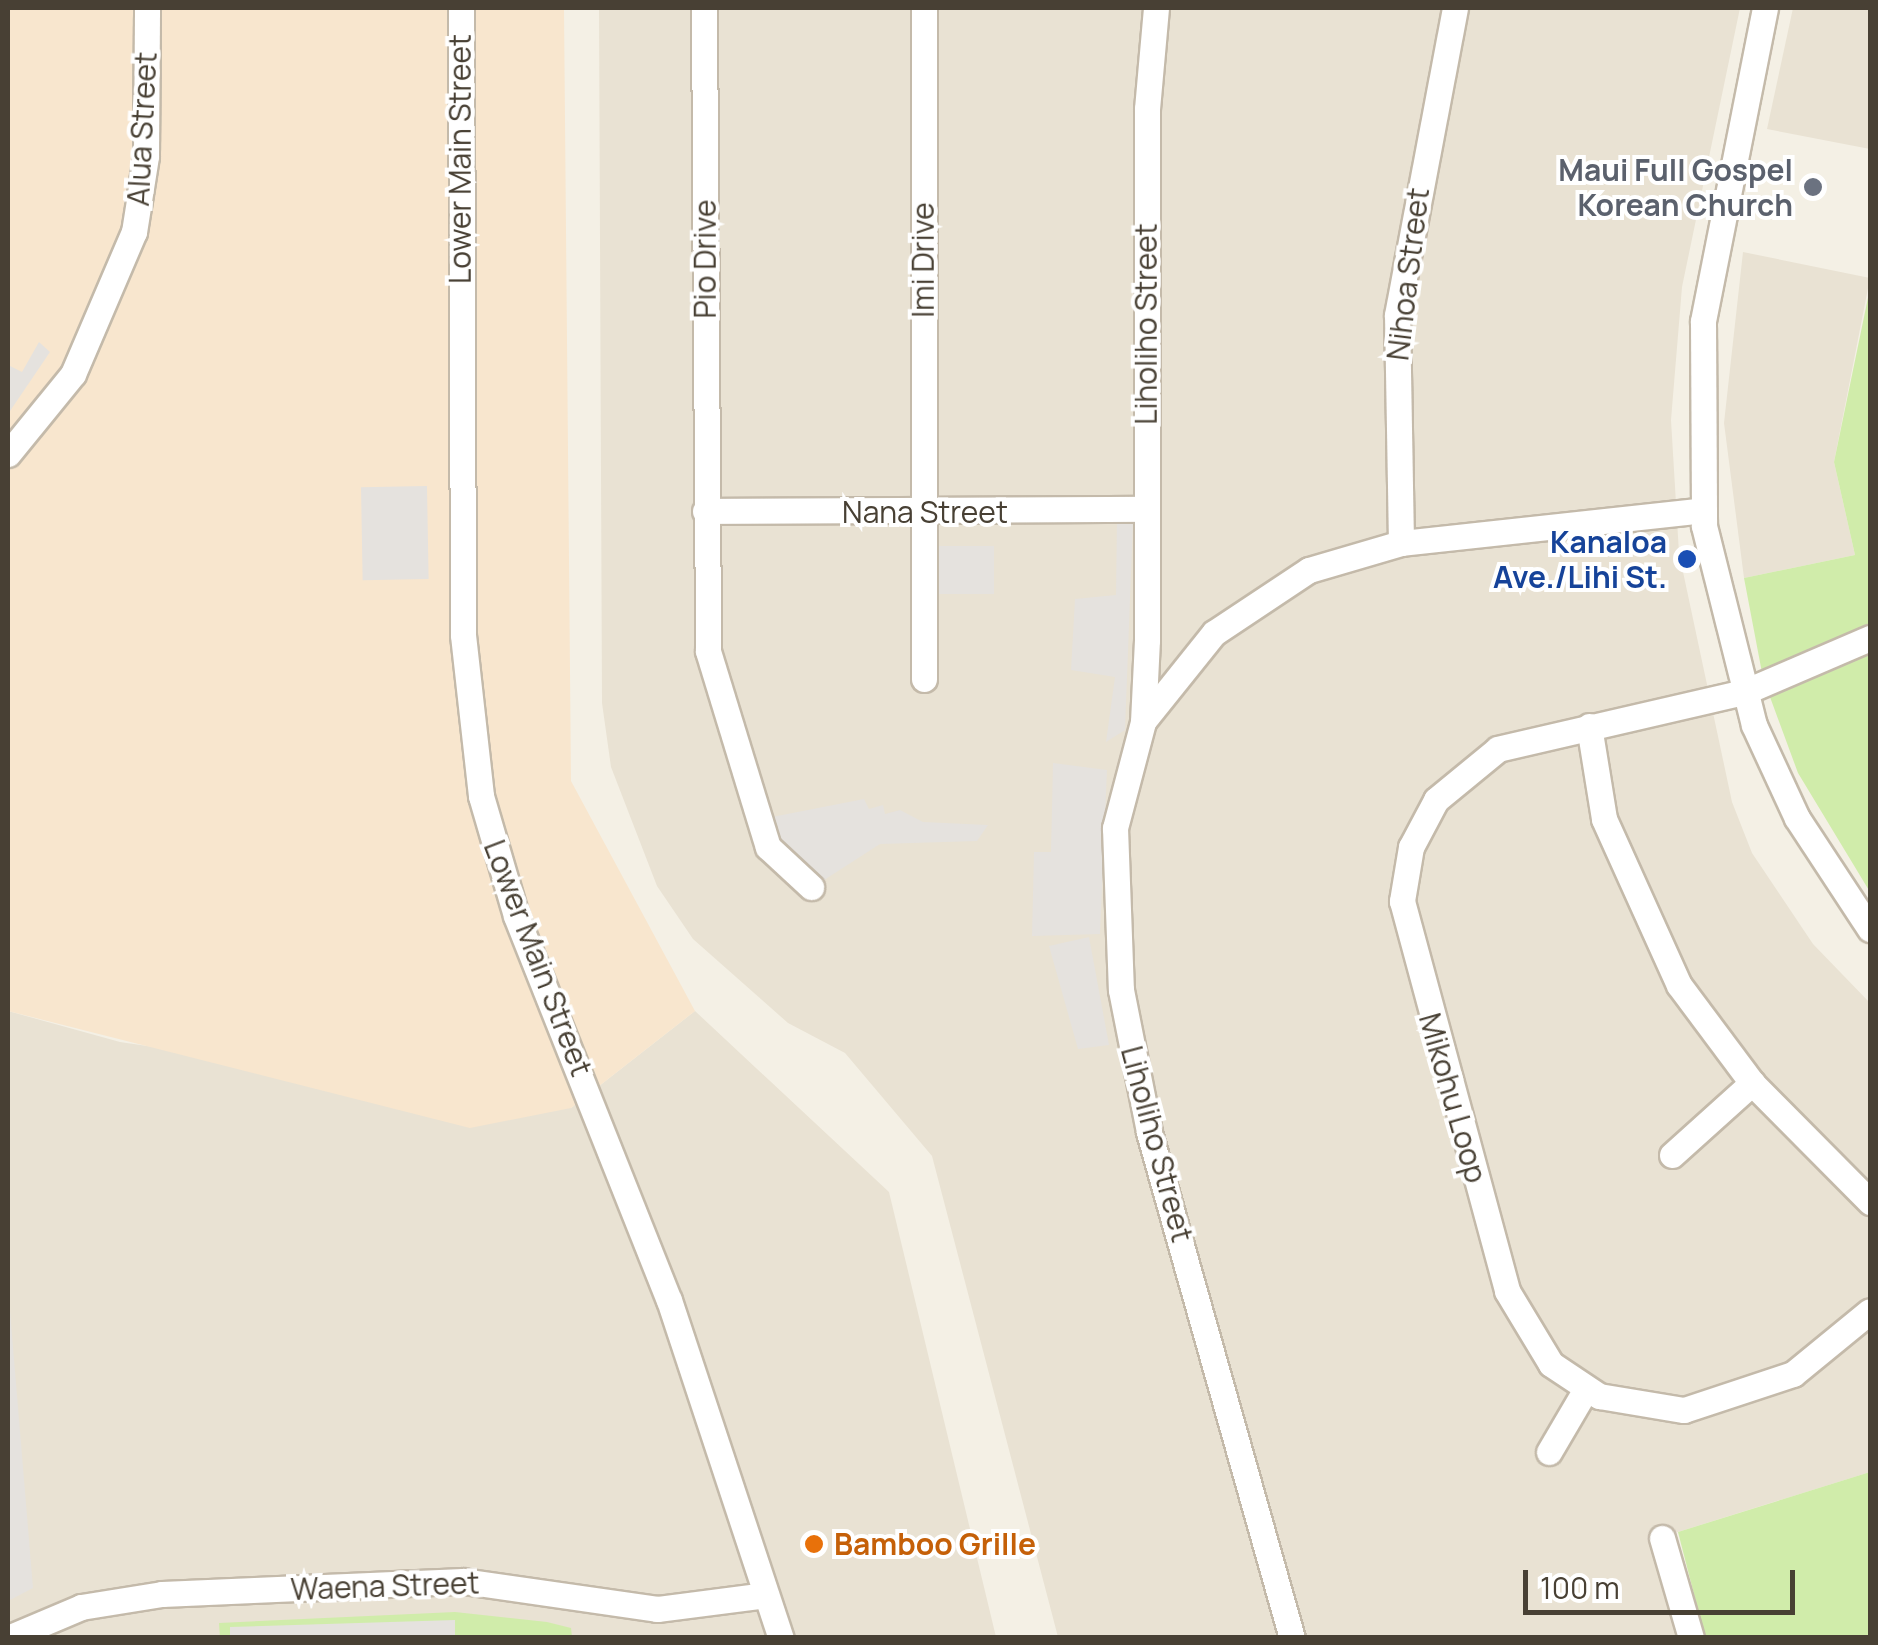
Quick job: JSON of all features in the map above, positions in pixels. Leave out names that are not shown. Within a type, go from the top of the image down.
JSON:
[{"type":"street","name":"Alua Street","points":[[8,454],[73,374],[123,267],[142,197],[147,8]]},
{"type":"street","name":"Lower Main Street","points":[[461,8],[462,635],[481,796],[516,916],[669,1300],[781,1638]]},
{"type":"street","name":"Pio Drive","points":[[704,8],[705,511],[715,689],[768,848],[811,887]]},
{"type":"street","name":"Imi Drive","points":[[924,8],[924,679]]},
{"type":"street","name":"Liholiho Street","points":[[1156,8],[1143,722],[1115,828],[1112,882],[1130,1048],[1292,1638]]},
{"type":"street","name":"Nihoa Street","points":[[1400,543],[1397,315],[1455,8]]},
{"type":"street","points":[[1765,8],[1703,321],[1703,510],[1744,692],[1797,818],[1870,929]]},
{"type":"street","name":"Nana Street","points":[[705,511],[922,514],[1145,509]]},
{"type":"street","points":[[1143,722],[1192,656],[1292,580],[1400,543],[1703,510]]},
{"type":"street","name":"Mikohu Loop","points":[[1870,638],[1744,692],[1498,749],[1454,780],[1422,822],[1402,900],[1507,1291],[1532,1342],[1586,1389],[1626,1406],[1684,1410],[1793,1374],[1870,1311]]},
{"type":"street","points":[[1147,640],[1192,656]]},
{"type":"street","points":[[1589,726],[1604,819],[1636,904],[1680,985],[1752,1083],[1870,1202]]},
{"type":"street","points":[[1672,1155],[1752,1083]]},
{"type":"street","points":[[1548,1452],[1586,1389]]},
{"type":"street","points":[[1662,1538],[1691,1638]]},
{"type":"street","name":"Waena Street","points":[[8,1638],[81,1606],[162,1594],[463,1581],[657,1609],[766,1595]]},
{"type":"shaded area","points":[[8,8],[564,8],[571,781],[695,1011],[571,1108],[470,1128],[8,1011]]},
{"type":"shaded area","points":[[599,8],[1740,8],[1682,287],[1671,420],[1679,553],[1732,802],[1752,853],[1813,944],[1870,1003],[1870,1472],[1649,1541],[1678,1637],[1058,1637],[932,1156],[845,1053],[788,1023],[693,939],[657,886],[611,767],[602,703]]},
{"type":"shaded area","points":[[1793,8],[1870,8],[1870,149],[1767,129]]},
{"type":"shaded area","points":[[1743,252],[1870,278],[1834,462],[1855,555],[1744,578],[1724,423]]},
{"type":"shaded area","points":[[39,342],[50,352],[8,414],[8,365],[22,372]]},
{"type":"shaded area","points":[[427,486],[429,579],[363,580],[361,487]]},
{"type":"shaded area","points":[[1117,517],[1133,521],[1125,730],[1106,742],[1115,677],[1071,670],[1075,599],[1116,595]]},
{"type":"shaded area","points":[[927,546],[994,546],[994,594],[927,594]]},
{"type":"shaded area","points":[[1053,763],[1107,770],[1100,934],[1032,936],[1034,852],[1051,852]]},
{"type":"shaded area","points":[[864,799],[869,809],[883,805],[885,814],[900,810],[923,822],[988,825],[977,841],[880,844],[821,882],[804,878],[767,818]]},
{"type":"shaded area","points":[[1089,937],[1109,1045],[1078,1049],[1049,946]]},
{"type":"shaded area","points":[[8,1011],[120,1042],[571,1108],[695,1011],[889,1192],[996,1637],[8,1637]]},
{"type":"shaded area","points":[[8,1287],[33,1588],[8,1601]]},
{"type":"shaded area","points":[[455,1620],[455,1637],[230,1637],[230,1627]]},
{"type":"green space","points":[[1870,288],[1870,892],[1798,773],[1763,678],[1744,578],[1855,555],[1834,462]]},
{"type":"green space","points":[[1870,1472],[1870,1637],[1705,1637],[1678,1532]]},
{"type":"green space","points":[[455,1612],[547,1622],[571,1628],[572,1637],[220,1638],[219,1623]]},
{"type":"place","name":"Maui Full Gospel Korean Church","points":[[1813,187]]},
{"type":"place","name":"Kanaloa Ave./Lihi St.","points":[[1687,559]]},
{"type":"place","name":"Bamboo Grille","points":[[814,1544]]}]
